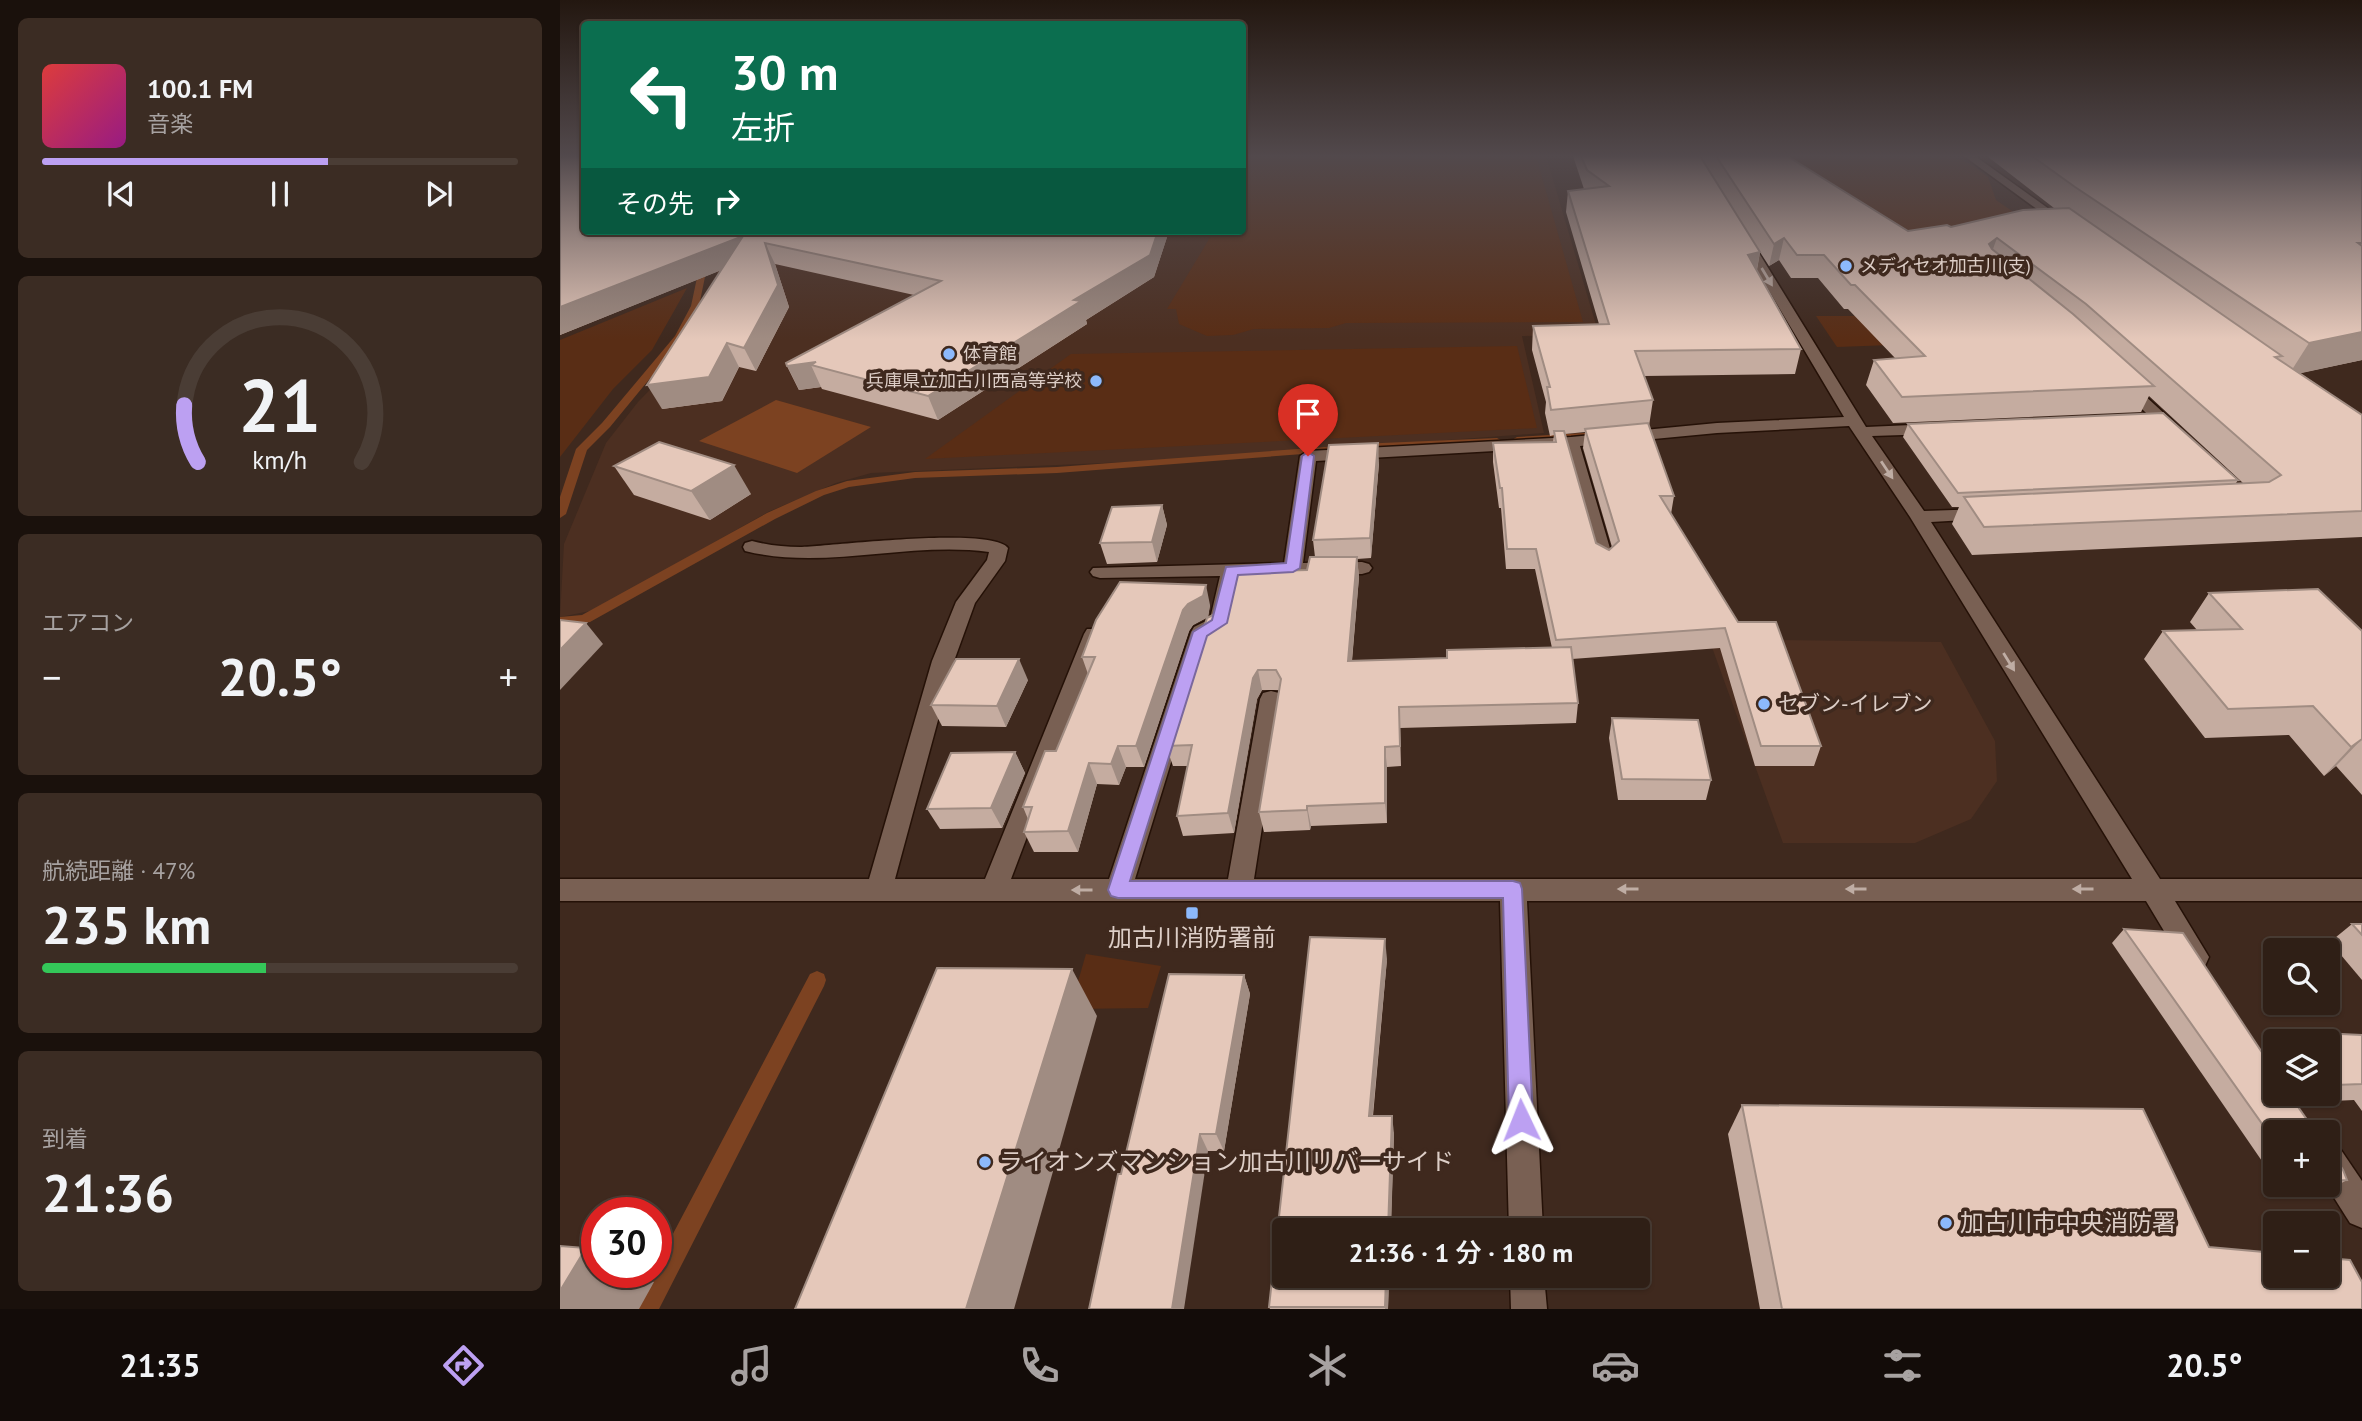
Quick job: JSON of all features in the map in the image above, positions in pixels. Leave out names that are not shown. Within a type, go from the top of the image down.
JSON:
[{"type":"street","points":[[2054,217],[2070,229]]},
{"type":"street","points":[[1733,222],[1858,426],[1919,517],[2151,890],[2207,974]]},
{"type":"street","points":[[2109,371],[2190,446]]},
{"type":"street","points":[[2132,419],[2159,418]]},
{"type":"street","points":[[1293,568],[1308,456],[1571,443],[1717,428],[1951,428]]},
{"type":"street","points":[[1571,443],[1605,562]]},
{"type":"street","points":[[1919,517],[2005,513]]},
{"type":"street","points":[[751,547],[769,552],[798,553],[964,542],[999,548],[996,561],[966,602],[943,661],[879,890]]},
{"type":"street","points":[[785,570],[798,553]]},
{"type":"street","points":[[1100,572],[1362,568]]},
{"type":"street","points":[[1118,890],[1200,632],[1219,623],[1231,570]]},
{"type":"street","points":[[994,890],[1101,614]]},
{"type":"street","points":[[1239,890],[1271,699]]},
{"type":"street","points":[[1513,889],[1526,1218]]},
{"type":"street","points":[[560,890],[2362,890]]},
{"type":"street","points":[[2340,1177],[2362,1211]]},
{"type":"street","points":[[1528,1288],[1529,1309]]},
{"type":"shaded area","name":"兵庫県立加古川西高等学校","points":[[1246,217],[1564,217],[1599,335],[1522,336],[1544,433],[1174,460],[871,473],[836,483],[768,512],[595,610],[560,617],[564,544],[606,443],[638,402],[680,359],[720,281],[714,265],[674,235],[1246,235]]},
{"type":"shaded area","points":[[1246,217],[1553,217],[1583,322],[1346,323],[1329,328],[1254,329],[1233,335],[1207,336],[1179,324],[1176,309],[1167,309],[1212,235],[1246,235]]},
{"type":"shaded area","points":[[1859,217],[2021,217],[2037,228],[1905,246]]},
{"type":"shaded area","points":[[687,288],[652,350],[613,389],[560,457],[560,340]]},
{"type":"shaded area","points":[[1816,316],[1867,316],[1892,345],[1837,347]]},
{"type":"shaded area","points":[[1517,346],[1537,428],[925,459],[1071,354]]},
{"type":"shaded area","points":[[776,400],[871,427],[797,473],[699,441]]},
{"type":"shaded area","points":[[1709,639],[1941,642],[1995,741],[1997,781],[1971,819],[1915,843],[1783,843]]},
{"type":"shaded area","points":[[1086,954],[1161,966],[1148,1008],[1070,1009]]},
{"type":"building","points":[[560,217],[581,217],[581,235],[1157,235],[1150,255],[1074,300],[1081,301],[928,396],[811,365],[816,362],[787,366],[786,363],[941,281],[765,243],[778,285],[744,348],[727,343],[709,377],[647,385],[743,236],[560,307]]},
{"type":"building","points":[[1576,217],[1738,217],[1760,252],[1748,255],[1801,349],[1635,351],[1653,400],[1551,410],[1547,387],[1550,387],[1533,326],[1609,324]]},
{"type":"building","points":[[1756,217],[1886,217],[1908,231],[1947,225],[1951,227],[1993,217],[2082,217],[2282,356],[2275,357],[2362,415],[2362,511],[1984,527],[1964,497],[2269,482],[2281,475],[2086,304],[1997,238],[1989,244],[1992,249],[2073,314],[2154,386],[1902,397],[1874,360],[1925,356],[1855,285],[1851,285],[1824,255],[1797,255],[1784,238],[1774,244]]},
{"type":"building","points":[[2120,217],[2362,217],[2362,243],[2358,243],[2362,246],[2362,332],[2309,343]]},
{"type":"building","points":[[2163,413],[2238,480],[1958,493],[1908,424]]},
{"type":"building","points":[[1648,423],[1674,496],[1660,496],[1738,622],[1776,622],[1821,746],[1761,746],[1725,628],[1556,640],[1536,549],[1507,549],[1502,488],[1493,443],[1556,442],[1554,431],[1564,431],[1596,543],[1609,550],[1619,541],[1585,429]]},
{"type":"building","points":[[659,442],[734,465],[691,491],[614,466]]},
{"type":"building","points":[[1378,443],[1370,538],[1313,540],[1329,445]]},
{"type":"building","points":[[1162,505],[1152,542],[1100,543],[1112,507]]},
{"type":"building","points":[[1310,557],[1357,557],[1348,661],[1447,658],[1447,650],[1571,647],[1578,703],[1399,707],[1400,746],[1385,747],[1385,803],[1307,806],[1307,810],[1259,812],[1281,679],[1276,670],[1258,670],[1253,678],[1228,813],[1177,816],[1192,745],[1166,746],[1207,618],[1224,609],[1231,586],[1235,586],[1238,572],[1307,570]]},
{"type":"building","points":[[1120,582],[1206,585],[1203,596],[1183,610],[1136,746],[1118,746],[1111,764],[1089,763],[1068,831],[1024,832],[1032,807],[1023,807],[1045,751],[1056,751],[1095,657],[1082,657],[1096,620]]},
{"type":"building","points":[[2318,589],[2362,631],[2362,739],[2351,747],[2313,706],[2228,709],[2163,631],[2242,629],[2209,593]]},
{"type":"building","points":[[560,620],[586,623],[560,650]]},
{"type":"building","points":[[956,659],[1019,659],[997,706],[931,705]]},
{"type":"building","points":[[1612,718],[1698,720],[1711,780],[1622,779]]},
{"type":"building","points":[[1015,752],[991,808],[927,809],[951,753]]},
{"type":"building","points":[[2352,924],[2362,924],[2362,935]]},
{"type":"building","points":[[2124,929],[2183,933],[2263,1054],[2263,1106],[2297,1106],[2307,1120],[2263,1120],[2263,1125]]},
{"type":"building","points":[[1310,937],[1385,939],[1369,1116],[1392,1116],[1388,1218],[1279,1218]]},
{"type":"building","points":[[937,968],[1072,969],[966,1309],[795,1309]]},
{"type":"building","points":[[1169,974],[1244,975],[1216,1134],[1200,1134],[1172,1309],[1089,1309],[1118,1174],[1121,1174]]},
{"type":"building","points":[[2340,1034],[2362,1035],[2362,1084],[2340,1085]]},
{"type":"building","name":"加古川市中央消防署","points":[[1742,1105],[2143,1109],[2209,1247],[2263,1252],[2263,1288],[2340,1288],[2340,1259],[2350,1260],[2362,1282],[2362,1309],[1782,1309]]},
{"type":"building","points":[[2340,1165],[2343,1170],[2347,1180],[2340,1180]]},
{"type":"building","points":[[560,1246],[581,1248],[581,1256],[560,1291]]},
{"type":"building","points":[[1272,1280],[1272,1288],[1386,1288],[1385,1307],[1269,1307]]},
{"type":"waterway","points":[[560,514],[582,449],[606,425],[679,337],[695,306],[702,272],[693,264]]},
{"type":"waterway","points":[[1517,440],[1601,435]]},
{"type":"waterway","points":[[1359,447],[1497,441]]},
{"type":"waterway","points":[[560,622],[585,619],[771,516],[820,493],[847,484],[915,475],[1057,470],[1325,450]]},
{"type":"waterway","points":[[646,1309],[817,980]]},
{"type":"place","name":"メディセオ加古川(支)","points":[[1846,266]]},
{"type":"place","name":"体育館","points":[[949,354]]},
{"type":"place","name":"兵庫県立加古川西高等学校","points":[[1096,381]]},
{"type":"place","name":"セブン-イレブン","points":[[1764,704]]},
{"type":"place","name":"加古川消防署前","points":[[1192,913]]},
{"type":"place","name":"ライオンズマンション加古川リバーサイド","points":[[985,1162]]},
{"type":"place","name":"加古川市中央消防署","points":[[1946,1223]]},
{"type":"route","points":[[1308,456],[1293,568],[1231,570],[1219,623],[1200,632],[1118,890],[1513,889],[1521,1120]]}]
